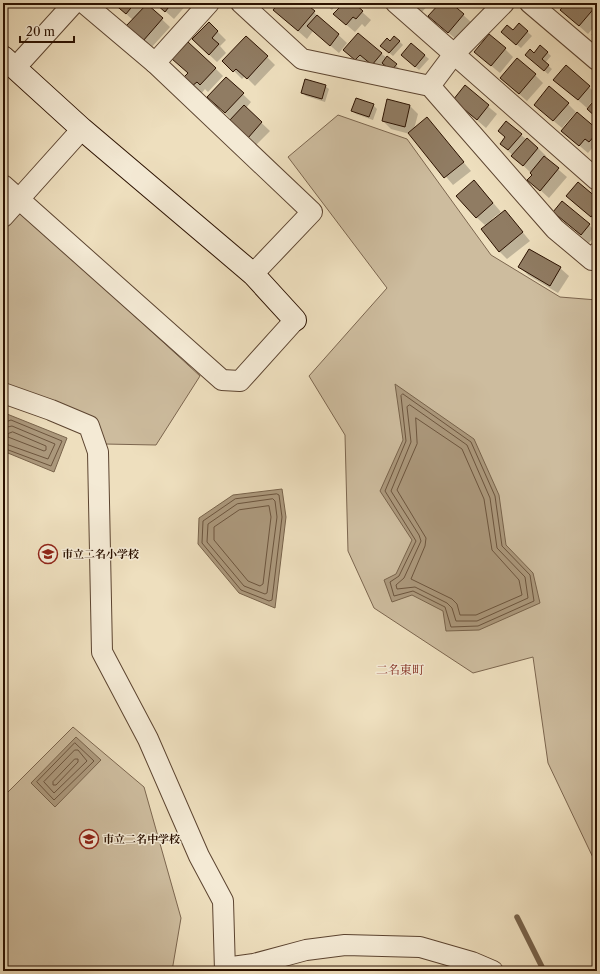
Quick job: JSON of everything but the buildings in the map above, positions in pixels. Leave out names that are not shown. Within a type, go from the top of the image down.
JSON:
[{"type":"street","points":[[3,185],[222,380],[240,381],[294,320],[253,274],[82,129],[9,62],[74,3]]},
{"type":"street","points":[[84,3],[156,63],[312,212],[253,274]]},
{"type":"street","points":[[156,63],[209,3]]},
{"type":"street","points":[[241,3],[302,59],[430,86],[555,230],[592,260],[597,253]]},
{"type":"street","points":[[396,3],[597,180]]},
{"type":"street","points":[[430,86],[454,54],[504,3]]},
{"type":"street","points":[[530,3],[597,60]]},
{"type":"street","points":[[3,217],[82,129]]},
{"type":"street","points":[[3,394],[51,410],[88,426],[98,452],[102,652],[148,739],[199,856],[223,901],[225,970],[306,950],[344,945],[420,947],[472,962],[492,971]]},
{"type":"shaded area","points":[[338,115],[407,139],[491,255],[560,297],[597,300],[597,866],[548,763],[533,657],[473,673],[374,608],[348,551],[345,435],[309,376],[387,288],[288,157]]},
{"type":"shaded area","points":[[19,210],[200,376],[156,445],[104,444],[3,390],[3,229]]},
{"type":"shaded area","name":"市立二名中学校","points":[[73,727],[144,787],[181,918],[172,971],[3,971],[3,797]]},
{"type":"water","points":[[395,384],[474,439],[499,495],[506,545],[533,573],[540,603],[479,630],[446,631],[443,611],[412,595],[392,602],[384,580],[396,574],[412,540],[380,491],[403,440]]},
{"type":"water","points":[[7,414],[67,438],[54,472],[3,451],[3,423]]},
{"type":"water","points":[[282,489],[286,517],[275,608],[239,593],[198,544],[199,518],[233,495]]},
{"type":"water","points":[[76,737],[101,760],[55,807],[31,783]]},
{"type":"waterway","points":[[517,917],[544,971]]},
{"type":"place","name":"市立二名小学校","points":[[48,554]]},
{"type":"place","name":"市立二名中学校","points":[[89,839]]},
{"type":"district","name":"二名東町","points":[[400,670]]}]
